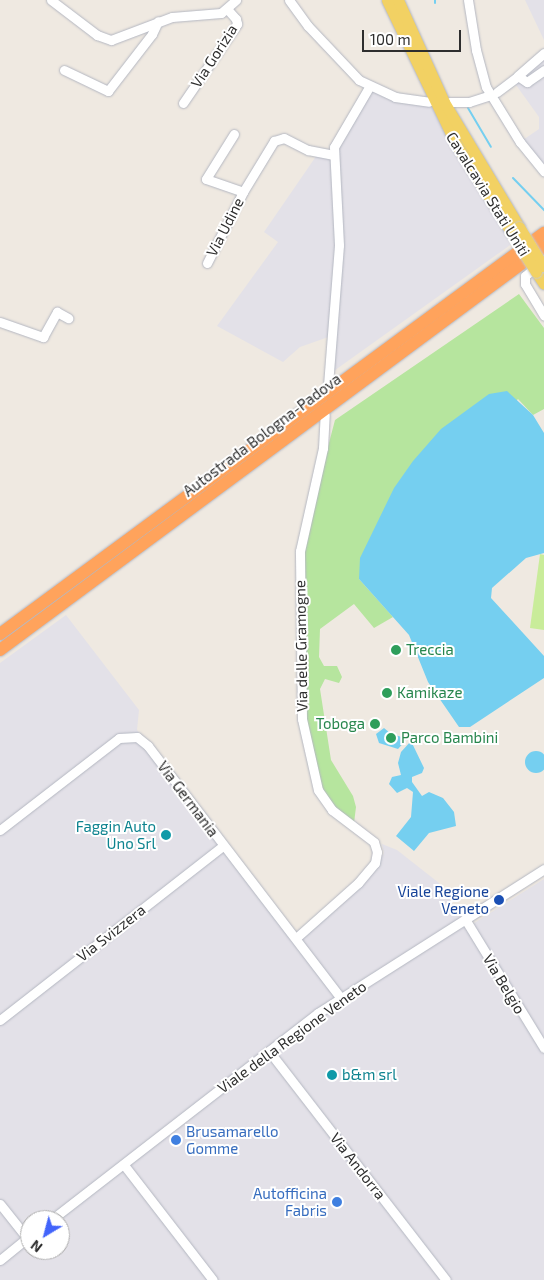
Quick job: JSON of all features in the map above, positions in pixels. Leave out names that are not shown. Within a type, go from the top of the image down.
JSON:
[{"type":"highway","name":"Autostrada Bologna-Padova","points":[[0,634],[544,233]]},
{"type":"highway","name":"Autostrada Bologna-Padova","points":[[0,650],[544,247]]},
{"type":"highway","points":[[473,300],[544,254]]},
{"type":"main road","points":[[387,0],[439,102]]},
{"type":"main road","points":[[398,0],[439,102]]},
{"type":"main road","name":"Cavalcavia Stati Uniti","points":[[439,102],[515,230],[541,268],[544,284]]},
{"type":"street","name":"Via Gorizia","points":[[51,0],[97,35],[110,40],[129,36],[158,21],[182,15],[211,16],[227,10],[236,0]]},
{"type":"street","points":[[289,0],[331,51],[369,87],[403,99],[469,102],[493,93],[518,76],[544,54]]},
{"type":"street","points":[[468,0],[476,50],[493,93],[544,172]]},
{"type":"street","name":"Via Gorizia","points":[[183,103],[237,24],[236,19],[227,10]]},
{"type":"street","points":[[64,70],[108,91],[152,34],[158,21]]},
{"type":"street","points":[[518,76],[527,82],[544,70]]},
{"type":"street","points":[[328,385],[340,246],[333,155],[339,134],[369,87]]},
{"type":"street","name":"Via Udine","points":[[234,134],[206,179],[243,192]]},
{"type":"street","name":"Via Udine","points":[[207,263],[243,192],[271,143],[277,139],[289,139],[308,150],[333,155]]},
{"type":"street","points":[[544,261],[525,276],[525,284],[544,316]]},
{"type":"street","points":[[0,322],[43,337],[57,312],[68,318]]},
{"type":"street","name":"Via delle Gramogne","points":[[296,938],[358,883],[375,863],[377,852],[374,842],[332,810],[318,790],[302,719],[300,551],[322,448],[325,416]]},
{"type":"street","name":"Via Germania","points":[[0,830],[119,738],[127,735],[138,737],[148,746],[341,998]]},
{"type":"street","name":"Via Svizzera","points":[[0,1020],[223,846]]},
{"type":"street","name":"Viale della Regione Veneto","points":[[64,1210],[269,1051],[341,998],[544,869]]},
{"type":"street","name":"Via Belgio","points":[[465,919],[544,1048]]},
{"type":"street","name":"Via Andorra","points":[[269,1051],[446,1280]]},
{"type":"street","points":[[124,1165],[213,1280]]},
{"type":"street","points":[[0,1204],[20,1227]]},
{"type":"street","points":[[0,1260],[20,1244]]},
{"type":"shaded area","points":[[525,0],[544,0],[544,40]]},
{"type":"shaded area","points":[[544,54],[544,172],[520,142],[539,129],[539,117],[511,78]]},
{"type":"shaded area","points":[[369,87],[429,103],[513,243],[331,373],[334,335],[300,347],[283,362],[217,326],[278,242],[264,232],[319,152],[334,155]]},
{"type":"shaded area","points":[[66,615],[139,710],[137,730],[298,936],[377,863],[384,853],[382,844],[397,850],[439,883],[468,927],[544,879],[544,1280],[0,1280],[0,663]]},
{"type":"green space","points":[[519,294],[544,328],[544,409],[533,415],[518,399],[359,579],[393,617],[374,628],[354,604],[320,629],[319,657],[324,666],[337,666],[342,677],[339,683],[325,679],[320,689],[331,760],[353,796],[356,807],[354,823],[334,807],[308,765],[303,718],[301,550],[335,420]]},
{"type":"green space","points":[[540,554],[544,555],[544,630],[530,628]]},
{"type":"water","points":[[507,391],[533,415],[544,433],[544,553],[526,558],[492,588],[491,598],[544,656],[544,678],[470,727],[459,727],[428,682],[409,635],[359,579],[360,558],[394,488],[413,461],[441,429],[489,394]]},
{"type":"water","name":"Parco Bambini","points":[[384,728],[390,733],[407,739],[398,749],[379,743],[376,734]]},
{"type":"water","points":[[411,741],[424,768],[422,773],[412,777],[412,782],[422,796],[429,792],[443,798],[454,812],[456,826],[429,833],[414,851],[396,836],[411,817],[413,792],[407,788],[397,793],[389,784],[392,777],[401,775],[398,763],[401,752]]},
{"type":"water","points":[[536,751],[544,754],[547,762],[544,770],[536,773],[528,770],[525,762],[528,754]]},
{"type":"waterway","points":[[468,108],[491,147]]},
{"type":"waterway","points":[[513,178],[544,210]]},
{"type":"place","name":"Treccia","points":[[396,650]]},
{"type":"place","name":"Kamikaze","points":[[387,693]]},
{"type":"place","name":"Toboga","points":[[375,724]]},
{"type":"place","name":"Parco Bambini","points":[[391,738]]},
{"type":"place","name":"Faggin Auto Uno Srl","points":[[166,835]]},
{"type":"place","name":"Viale Regione Veneto","points":[[499,900]]},
{"type":"place","name":"b&m srl","points":[[332,1075]]},
{"type":"place","name":"Brusamarello Gomme","points":[[176,1140]]},
{"type":"place","name":"Autofficina Fabris","points":[[337,1202]]}]
